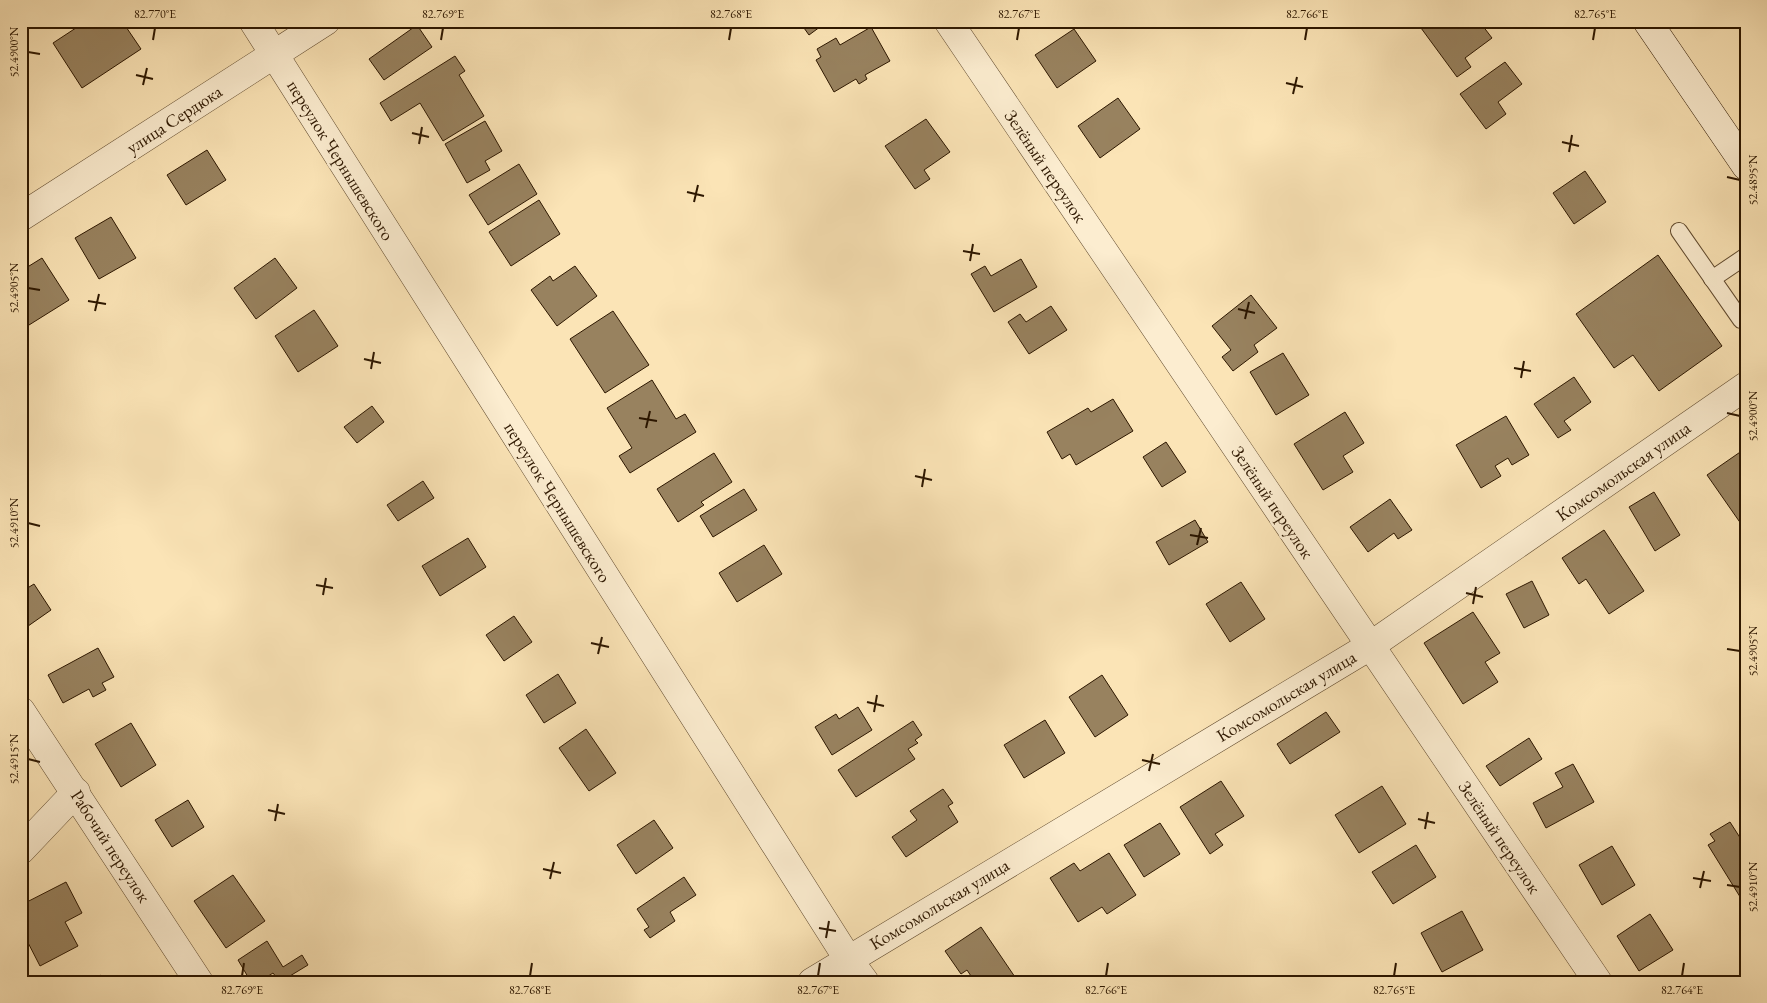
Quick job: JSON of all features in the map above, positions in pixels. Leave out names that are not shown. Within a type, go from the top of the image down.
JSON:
[{"type":"street","name":"переулок Чернышевского","points":[[253,21],[864,982]]},
{"type":"street","name":"улица Сердюка","points":[[21,217],[326,21]]},
{"type":"street","name":"Зелёный переулок","points":[[948,21],[1598,982]]},
{"type":"street","points":[[1647,21],[1746,166]]},
{"type":"street","name":"Комсомольская улица","points":[[812,982],[1370,646],[1746,386]]},
{"type":"street","name":"Рабочий переулок","points":[[21,711],[76,792],[199,982]]},
{"type":"street","points":[[21,850],[76,792]]},
{"type":"lane","points":[[1679,231],[1740,320]]},
{"type":"lane","points":[[1712,279],[1746,256]]},
{"type":"building","points":[[97,21],[122,21],[141,49],[82,88],[53,43],[85,22],[88,27]]},
{"type":"building","points":[[799,21],[828,21],[809,35]]},
{"type":"building","points":[[1427,21],[1479,21],[1492,38],[1465,58],[1471,67],[1457,77],[1421,28]]},
{"type":"building","points":[[417,25],[432,47],[384,80],[369,59]]},
{"type":"building","points":[[871,27],[890,61],[865,75],[867,79],[859,84],[856,79],[834,92],[816,60],[821,57],[817,49],[836,38],[840,45]]},
{"type":"building","points":[[1074,29],[1096,61],[1057,88],[1035,55]]},
{"type":"building","points":[[455,56],[465,71],[459,75],[484,116],[443,141],[420,103],[391,121],[380,103]]},
{"type":"building","points":[[1505,62],[1522,84],[1498,102],[1506,114],[1486,129],[1460,94]]},
{"type":"building","points":[[1118,98],[1140,129],[1100,158],[1078,126]]},
{"type":"building","points":[[926,119],[950,152],[924,170],[930,179],[915,189],[885,146]]},
{"type":"building","points":[[485,121],[502,151],[485,161],[490,170],[467,183],[445,144]]},
{"type":"building","points":[[207,150],[226,180],[186,205],[167,175]]},
{"type":"building","points":[[519,164],[537,194],[488,225],[469,195]]},
{"type":"building","points":[[1585,171],[1606,202],[1574,224],[1553,193]]},
{"type":"building","points":[[539,200],[560,234],[511,266],[489,232]]},
{"type":"building","points":[[111,217],[136,258],[99,279],[75,238]]},
{"type":"building","points":[[1658,255],[1722,346],[1659,391],[1633,355],[1614,368],[1576,314]]},
{"type":"building","points":[[42,258],[69,300],[21,330],[21,271]]},
{"type":"building","points":[[275,258],[297,288],[256,319],[234,288]]},
{"type":"building","points":[[1021,259],[1037,287],[994,312],[971,274],[985,266],[991,276]]},
{"type":"building","points":[[575,266],[597,296],[557,326],[531,290],[550,276],[553,281]]},
{"type":"building","points":[[1251,295],[1277,328],[1254,345],[1258,352],[1233,371],[1222,357],[1231,350],[1212,326]]},
{"type":"building","points":[[1051,306],[1067,330],[1029,354],[1008,322],[1020,314],[1026,322]]},
{"type":"building","points":[[314,310],[338,346],[298,372],[275,336]]},
{"type":"building","points":[[613,311],[649,365],[605,393],[570,339]]},
{"type":"building","points":[[1283,353],[1309,395],[1276,415],[1250,372]]},
{"type":"building","points":[[1574,377],[1591,402],[1564,421],[1571,430],[1558,438],[1534,404]]},
{"type":"building","points":[[652,380],[676,419],[685,414],[696,432],[630,473],[619,456],[632,448],[607,408]]},
{"type":"building","points":[[1113,399],[1133,431],[1076,465],[1070,454],[1062,459],[1047,432],[1088,408],[1091,412]]},
{"type":"building","points":[[372,406],[384,422],[357,443],[344,427]]},
{"type":"building","points":[[1345,412],[1364,443],[1343,456],[1353,472],[1323,490],[1294,444]]},
{"type":"building","points":[[1506,416],[1529,455],[1512,465],[1508,458],[1495,466],[1501,476],[1481,488],[1456,445]]},
{"type":"building","points":[[1166,442],[1186,472],[1162,487],[1143,457]]},
{"type":"building","points":[[1746,448],[1746,531],[1707,475]]},
{"type":"building","points":[[714,453],[732,482],[701,502],[704,505],[678,522],[657,489]]},
{"type":"building","points":[[423,481],[434,498],[398,521],[387,505]]},
{"type":"building","points":[[744,489],[757,510],[713,537],[700,516]]},
{"type":"building","points":[[1654,492],[1680,535],[1655,551],[1629,507]]},
{"type":"building","points":[[1390,499],[1412,530],[1398,539],[1394,533],[1368,552],[1350,527]]},
{"type":"building","points":[[1195,520],[1208,542],[1169,565],[1156,542]]},
{"type":"building","points":[[1604,530],[1644,591],[1609,614],[1586,579],[1579,584],[1562,558]]},
{"type":"building","points":[[468,538],[486,567],[440,596],[422,566]]},
{"type":"building","points":[[764,545],[782,574],[737,602],[719,573]]},
{"type":"building","points":[[1532,581],[1549,615],[1524,628],[1506,594]]},
{"type":"building","points":[[1241,582],[1265,619],[1230,642],[1206,604]]},
{"type":"building","points":[[34,584],[51,610],[21,631],[21,592]]},
{"type":"building","points":[[1473,612],[1500,653],[1485,662],[1498,682],[1463,704],[1424,643]]},
{"type":"building","points":[[514,616],[532,642],[504,661],[486,635]]},
{"type":"building","points":[[98,648],[114,677],[102,683],[106,690],[93,697],[89,689],[63,703],[48,675]]},
{"type":"building","points":[[558,674],[576,703],[544,723],[526,695]]},
{"type":"building","points":[[1102,675],[1128,715],[1095,737],[1069,697]]},
{"type":"building","points":[[858,707],[872,730],[832,755],[815,727],[836,714],[839,719]]},
{"type":"building","points":[[1326,712],[1340,732],[1290,764],[1277,744]]},
{"type":"building","points":[[1045,720],[1065,753],[1024,778],[1004,745]]},
{"type":"building","points":[[913,721],[922,735],[915,740],[918,743],[908,749],[915,759],[856,797],[838,770]]},
{"type":"building","points":[[131,723],[156,765],[121,787],[95,744]]},
{"type":"building","points":[[586,729],[616,773],[589,791],[559,748]]},
{"type":"building","points":[[1529,738],[1542,759],[1500,786],[1486,766]]},
{"type":"building","points":[[1573,764],[1594,802],[1546,828],[1533,803],[1563,787],[1555,773]]},
{"type":"building","points":[[1221,781],[1244,816],[1215,834],[1223,845],[1210,854],[1180,807]]},
{"type":"building","points":[[1382,786],[1406,824],[1359,853],[1335,815]]},
{"type":"building","points":[[943,789],[953,803],[948,806],[958,822],[906,857],[892,837],[917,820],[910,811]]},
{"type":"building","points":[[188,800],[204,827],[172,847],[155,820]]},
{"type":"building","points":[[654,820],[673,848],[636,874],[617,845]]},
{"type":"building","points":[[1730,822],[1746,847],[1740,850],[1746,860],[1746,898],[1742,900],[1708,845],[1715,841],[1710,834]]},
{"type":"building","points":[[1160,823],[1180,854],[1144,877],[1124,845]]},
{"type":"building","points":[[1416,845],[1436,877],[1393,904],[1372,872]]},
{"type":"building","points":[[1612,846],[1635,885],[1602,905],[1579,865]]},
{"type":"building","points":[[1109,853],[1136,895],[1107,914],[1102,907],[1078,922],[1050,878],[1074,863],[1080,871]]},
{"type":"building","points":[[233,875],[265,921],[226,948],[194,901]]},
{"type":"building","points":[[684,877],[696,895],[670,912],[675,921],[650,938],[644,930],[649,927],[637,909]]},
{"type":"building","points":[[66,882],[82,913],[65,922],[78,946],[40,966],[21,929],[21,905]]},
{"type":"building","points":[[1462,911],[1483,950],[1442,972],[1421,933]]},
{"type":"building","points":[[1650,914],[1673,950],[1639,971],[1617,936]]},
{"type":"building","points":[[981,927],[1017,980],[1015,982],[975,982],[967,970],[961,974],[945,951]]},
{"type":"building","points":[[267,941],[283,967],[302,955],[308,965],[280,982],[273,973],[259,982],[251,982],[238,960]]},
{"type":"building","points":[[101,975],[105,982],[92,982]]}]
